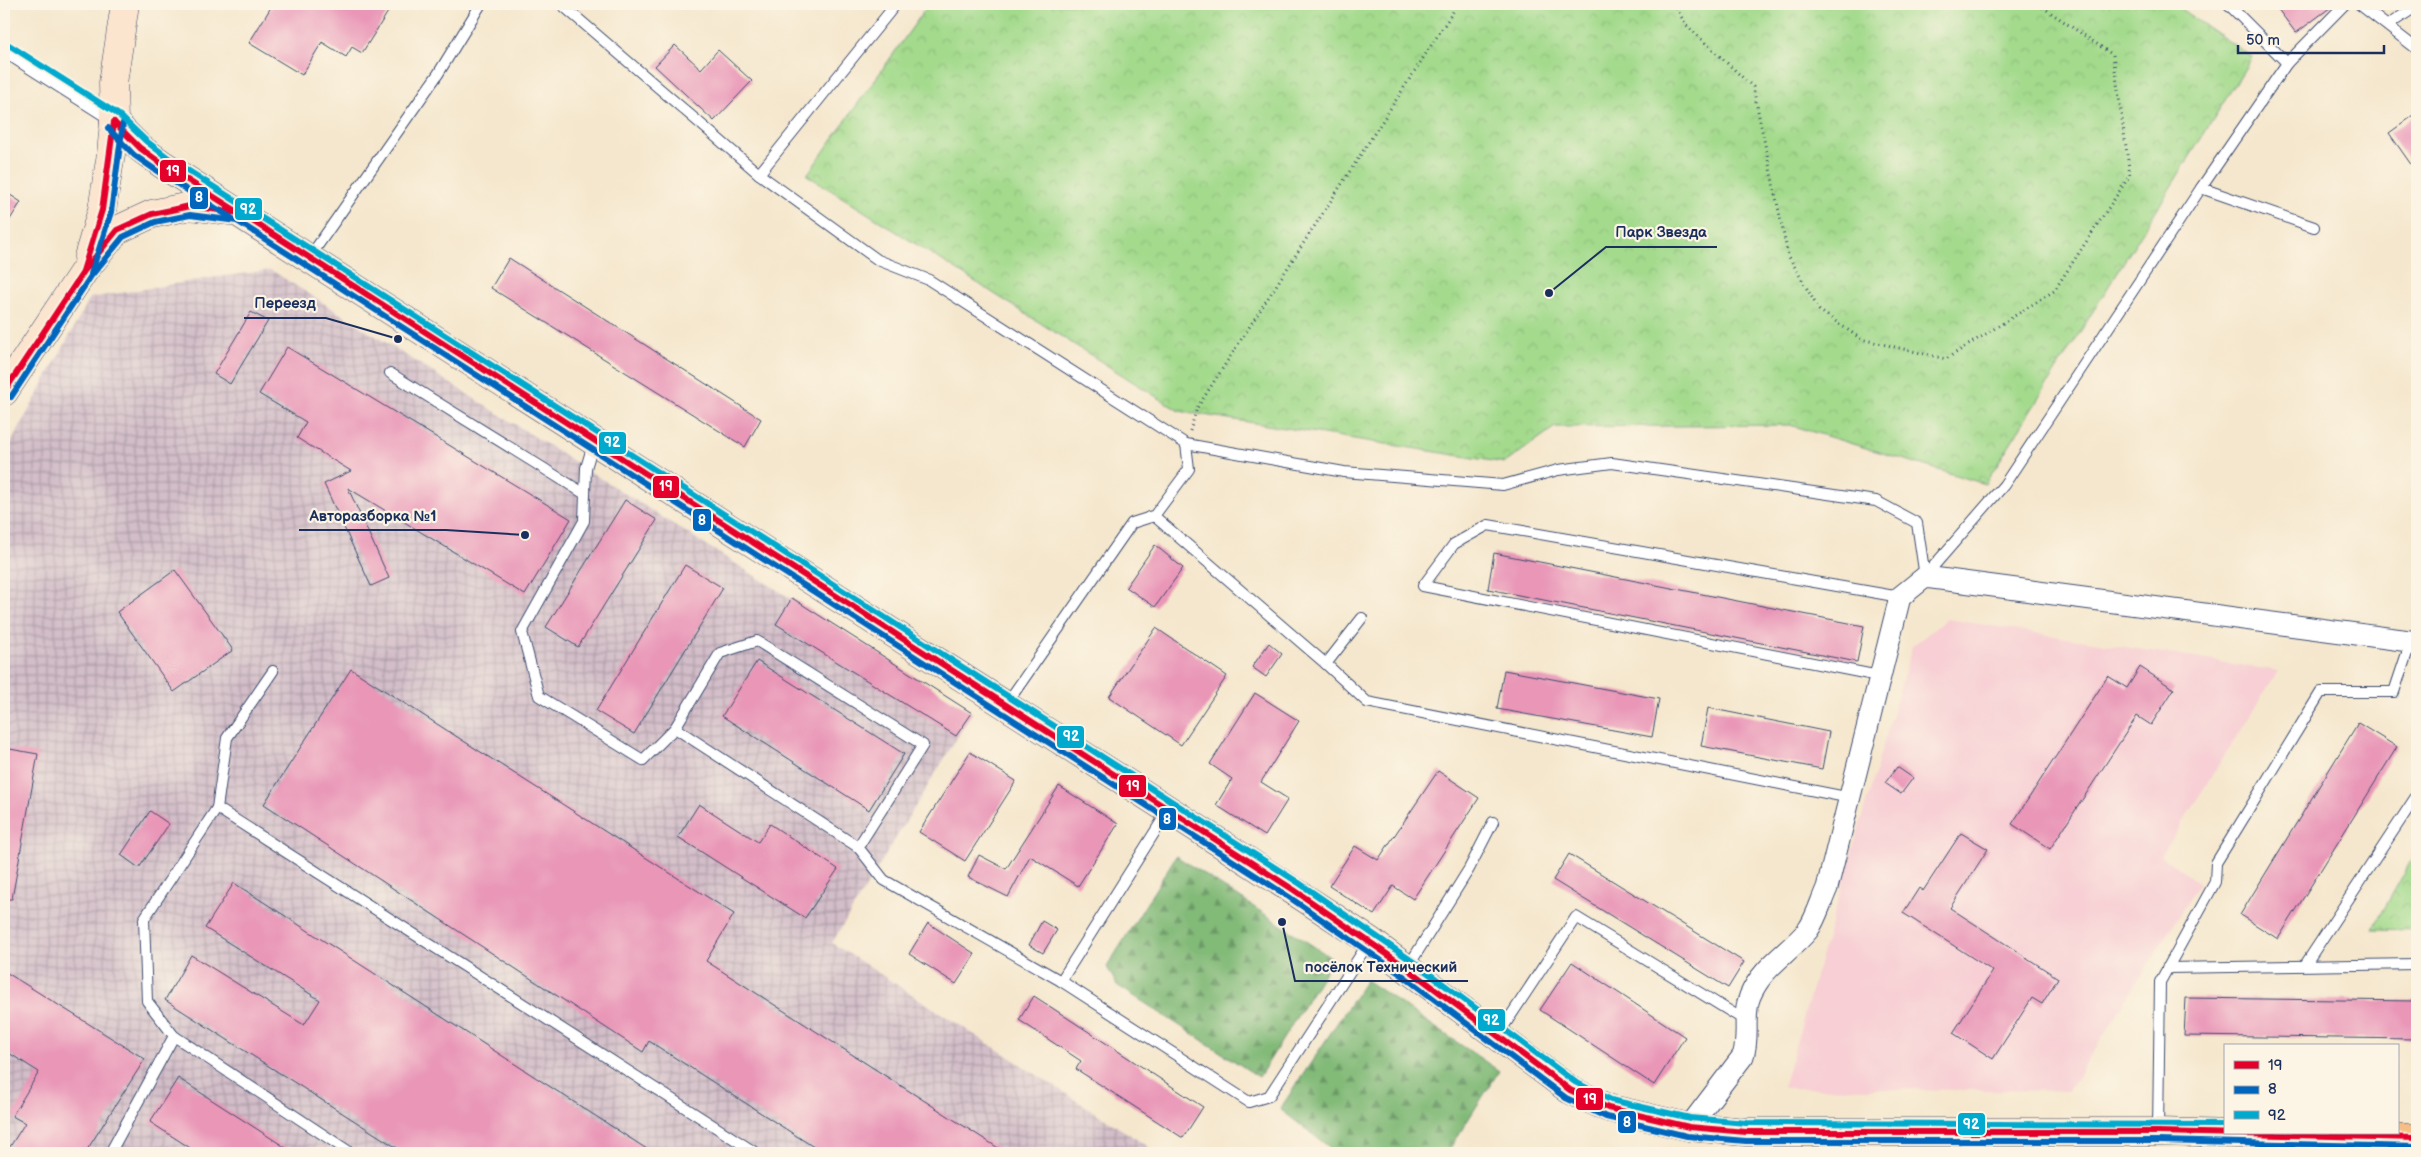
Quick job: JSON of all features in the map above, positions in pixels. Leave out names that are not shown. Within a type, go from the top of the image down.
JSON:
[{"type":"main road","points":[[84,270],[102,210],[114,122],[113,83],[124,4]]},
{"type":"main road","points":[[114,122],[140,148],[162,164],[1169,810],[1370,942],[1570,1090],[1608,1108],[1689,1127],[1746,1132],[2158,1132],[2353,1145],[2417,1138]]},
{"type":"main road","points":[[4,392],[84,270],[116,230],[152,214],[190,206],[240,213]]},
{"type":"street","points":[[1689,1127],[1743,1056],[1747,1043],[1746,1021],[1750,996],[1764,972],[1808,929],[1827,888],[1851,798],[1878,676],[1900,597],[1925,577],[2414,642]]},
{"type":"lane","points":[[309,258],[438,74],[481,4]]},
{"type":"lane","points":[[561,4],[759,174],[878,260],[929,280],[1186,444],[1344,472],[1503,485],[1558,470],[1612,463],[1876,501],[1917,522],[1925,577]]},
{"type":"lane","points":[[759,174],[896,4]]},
{"type":"lane","points":[[2228,4],[2288,63]]},
{"type":"lane","points":[[1925,577],[2004,485],[2201,188],[2288,63],[2345,4]]},
{"type":"lane","points":[[2359,4],[2417,49]]},
{"type":"lane","points":[[2388,25],[2417,6]]},
{"type":"lane","points":[[4,52],[114,122]]},
{"type":"lane","points":[[2201,188],[2314,227]]},
{"type":"lane","points":[[390,373],[585,494]]},
{"type":"lane","points":[[594,440],[586,468],[584,520],[522,632],[539,696],[643,760],[675,728],[720,653],[757,641],[923,745],[858,847]]},
{"type":"lane","points":[[1006,704],[1132,523],[1154,516],[1189,469],[1186,444]]},
{"type":"lane","points":[[1154,516],[1326,664],[1367,702],[1851,798]]},
{"type":"lane","points":[[1878,676],[1423,586],[1454,544],[1488,525],[1900,597]]},
{"type":"lane","points":[[1326,664],[1362,618]]},
{"type":"lane","points":[[2158,1132],[2160,982],[2215,882],[2216,862],[2321,692],[2394,692],[2414,642]]},
{"type":"lane","points":[[273,671],[227,738],[217,808],[144,919],[147,1001],[174,1036],[351,1153]]},
{"type":"lane","points":[[675,728],[858,847],[884,880],[1061,981],[1248,1102],[1269,1096],[1370,942]]},
{"type":"lane","points":[[2305,965],[2417,794]]},
{"type":"lane","points":[[217,808],[756,1153]]},
{"type":"lane","points":[[1061,981],[1169,810]]},
{"type":"lane","points":[[1407,968],[1469,869],[1493,822]]},
{"type":"lane","points":[[1498,1036],[1576,917],[1746,1021]]},
{"type":"lane","points":[[2167,968],[2417,964]]},
{"type":"lane","points":[[110,1153],[174,1036]]},
{"type":"path","points":[[1186,444],[1197,408],[1458,4]]},
{"type":"path","points":[[1674,4],[1686,25],[1753,87],[1788,255],[1819,310],[1860,339],[1946,359],[2054,291],[2130,175],[2113,55],[2038,4]]},
{"type":"shaded area","points":[[271,270],[972,713],[832,943],[1158,1153],[4,1153],[4,456],[90,298]]},
{"type":"shaded area","points":[[1947,619],[2278,671],[2161,856],[2199,883],[2069,1091],[1783,1088],[1912,646]]},
{"type":"green space","points":[[929,4],[2173,4],[2252,57],[1985,484],[1790,425],[1555,427],[1505,463],[1179,411],[807,175]]},
{"type":"green space","points":[[2417,850],[2417,930],[2373,929]]},
{"type":"green space","points":[[1176,856],[1333,959],[1259,1077],[1117,985],[1107,967]]},
{"type":"green space","points":[[1366,980],[1499,1071],[1447,1153],[1337,1153],[1280,1109]]},
{"type":"building","points":[[273,4],[393,4],[362,53],[352,47],[346,57],[322,42],[302,75],[249,43]]},
{"type":"building","points":[[2274,4],[2335,4],[2296,33]]},
{"type":"building","points":[[675,45],[701,69],[718,50],[752,81],[714,121],[655,66]]},
{"type":"building","points":[[2417,113],[2417,173],[2389,133]]},
{"type":"building","points":[[4,191],[21,202],[4,229]]},
{"type":"building","points":[[509,258],[761,419],[745,447],[491,288]]},
{"type":"building","points":[[251,312],[268,321],[230,384],[214,374]]},
{"type":"building","points":[[287,347],[571,519],[525,595],[348,488],[389,578],[371,586],[324,484],[351,471],[297,438],[306,422],[259,394]]},
{"type":"building","points":[[625,500],[657,520],[578,647],[546,627]]},
{"type":"building","points":[[1155,545],[1183,568],[1155,607],[1126,587]]},
{"type":"building","points":[[1494,553],[1864,626],[1857,662],[1488,589]]},
{"type":"building","points":[[685,565],[723,588],[634,734],[596,711]]},
{"type":"building","points":[[175,570],[233,650],[174,692],[117,612]]},
{"type":"building","points":[[792,598],[972,713],[956,736],[776,624]]},
{"type":"building","points":[[1156,628],[1227,676],[1181,745],[1109,697]]},
{"type":"building","points":[[1269,643],[1282,654],[1266,677],[1252,667]]},
{"type":"building","points":[[757,661],[904,754],[869,810],[722,716]]},
{"type":"building","points":[[2140,667],[2174,689],[2151,725],[2137,716],[2050,849],[2012,824],[2108,676],[2127,688]]},
{"type":"building","points":[[351,669],[734,914],[706,961],[1006,1153],[823,1153],[649,1041],[643,1052],[264,804]]},
{"type":"building","points":[[1504,670],[1659,699],[1652,737],[1497,709]]},
{"type":"building","points":[[1255,693],[1299,721],[1261,782],[1288,799],[1265,836],[1216,805],[1232,779],[1210,764]]},
{"type":"building","points":[[1708,708],[1829,732],[1822,769],[1701,746]]},
{"type":"building","points":[[2358,723],[2397,747],[2278,939],[2240,915]]},
{"type":"building","points":[[4,748],[38,754],[12,899],[4,899]]},
{"type":"building","points":[[970,752],[1016,781],[965,861],[919,832]]},
{"type":"building","points":[[1897,767],[1913,778],[1901,794],[1885,783]]},
{"type":"building","points":[[1438,771],[1479,798],[1413,899],[1393,886],[1374,915],[1329,886],[1355,846],[1378,860]]},
{"type":"building","points":[[1059,786],[1118,824],[1078,886],[1030,856],[1008,897],[968,877],[979,855],[1006,869]]},
{"type":"building","points":[[699,804],[758,842],[770,824],[838,869],[805,918],[678,837]]},
{"type":"building","points":[[150,811],[169,824],[139,868],[121,855]]},
{"type":"building","points":[[1961,833],[1988,849],[1950,908],[2058,978],[2042,1004],[2032,998],[1993,1059],[1953,1033],[1993,971],[1903,913],[1919,888],[1923,891]]},
{"type":"building","points":[[1569,854],[1744,962],[1728,988],[1553,880]]},
{"type":"building","points":[[234,883],[653,1153],[405,1153],[165,1000],[191,955],[304,1025],[320,1000],[205,928]]},
{"type":"building","points":[[1042,921],[1057,930],[1043,953],[1029,945]]},
{"type":"building","points":[[928,923],[975,954],[956,984],[909,954]]},
{"type":"building","points":[[1572,962],[1685,1037],[1654,1085],[1540,1010]]},
{"type":"building","points":[[4,971],[145,1059],[85,1153],[6,1153],[25,1123],[12,1116],[39,1072],[4,1050]]},
{"type":"building","points":[[1034,996],[1203,1107],[1183,1138],[1076,1069],[1081,1061],[1019,1020]]},
{"type":"building","points":[[2186,998],[2417,1001],[2417,1039],[2184,1036]]},
{"type":"building","points":[[178,1078],[294,1153],[198,1153],[150,1122]]},
{"type":"transit line","name":"92","points":[[9,45],[119,115],[146,141],[167,157],[1299,883],[1412,961],[1575,1082],[1611,1100],[1690,1118],[1746,1123],[2224,1125]]},
{"type":"transit line","name":"19","points":[[114,122],[140,148],[162,164],[238,212]]},
{"type":"transit line","name":"19","points":[[83,271],[102,210],[114,122]]},
{"type":"transit line","name":"8","points":[[91,274],[111,212],[123,123]]},
{"type":"transit line","name":"8","points":[[108,128],[134,155],[233,219]]},
{"type":"transit line","name":"19","points":[[4,392],[84,271],[117,230],[152,214],[190,206],[240,213],[1294,890],[1407,968],[1570,1090],[1608,1108],[1689,1127],[1746,1132],[2224,1134]]},
{"type":"transit line","name":"8","points":[[11,397],[91,276],[123,237],[155,222],[190,215],[237,221],[1289,897],[1402,975],[1566,1098],[1606,1117],[1687,1136],[1746,1141],[2158,1141],[2417,1147]]},
{"type":"transit line","name":"19","points":[[2244,1134],[2417,1138]]},
{"type":"place","name":"Парк Звезда","points":[[1549,293]]},
{"type":"place","name":"Переезд","points":[[398,339]]},
{"type":"place","name":"Авторазборка №1","points":[[525,535]]},
{"type":"place","name":"посёлок Технический","points":[[1282,922]]}]
